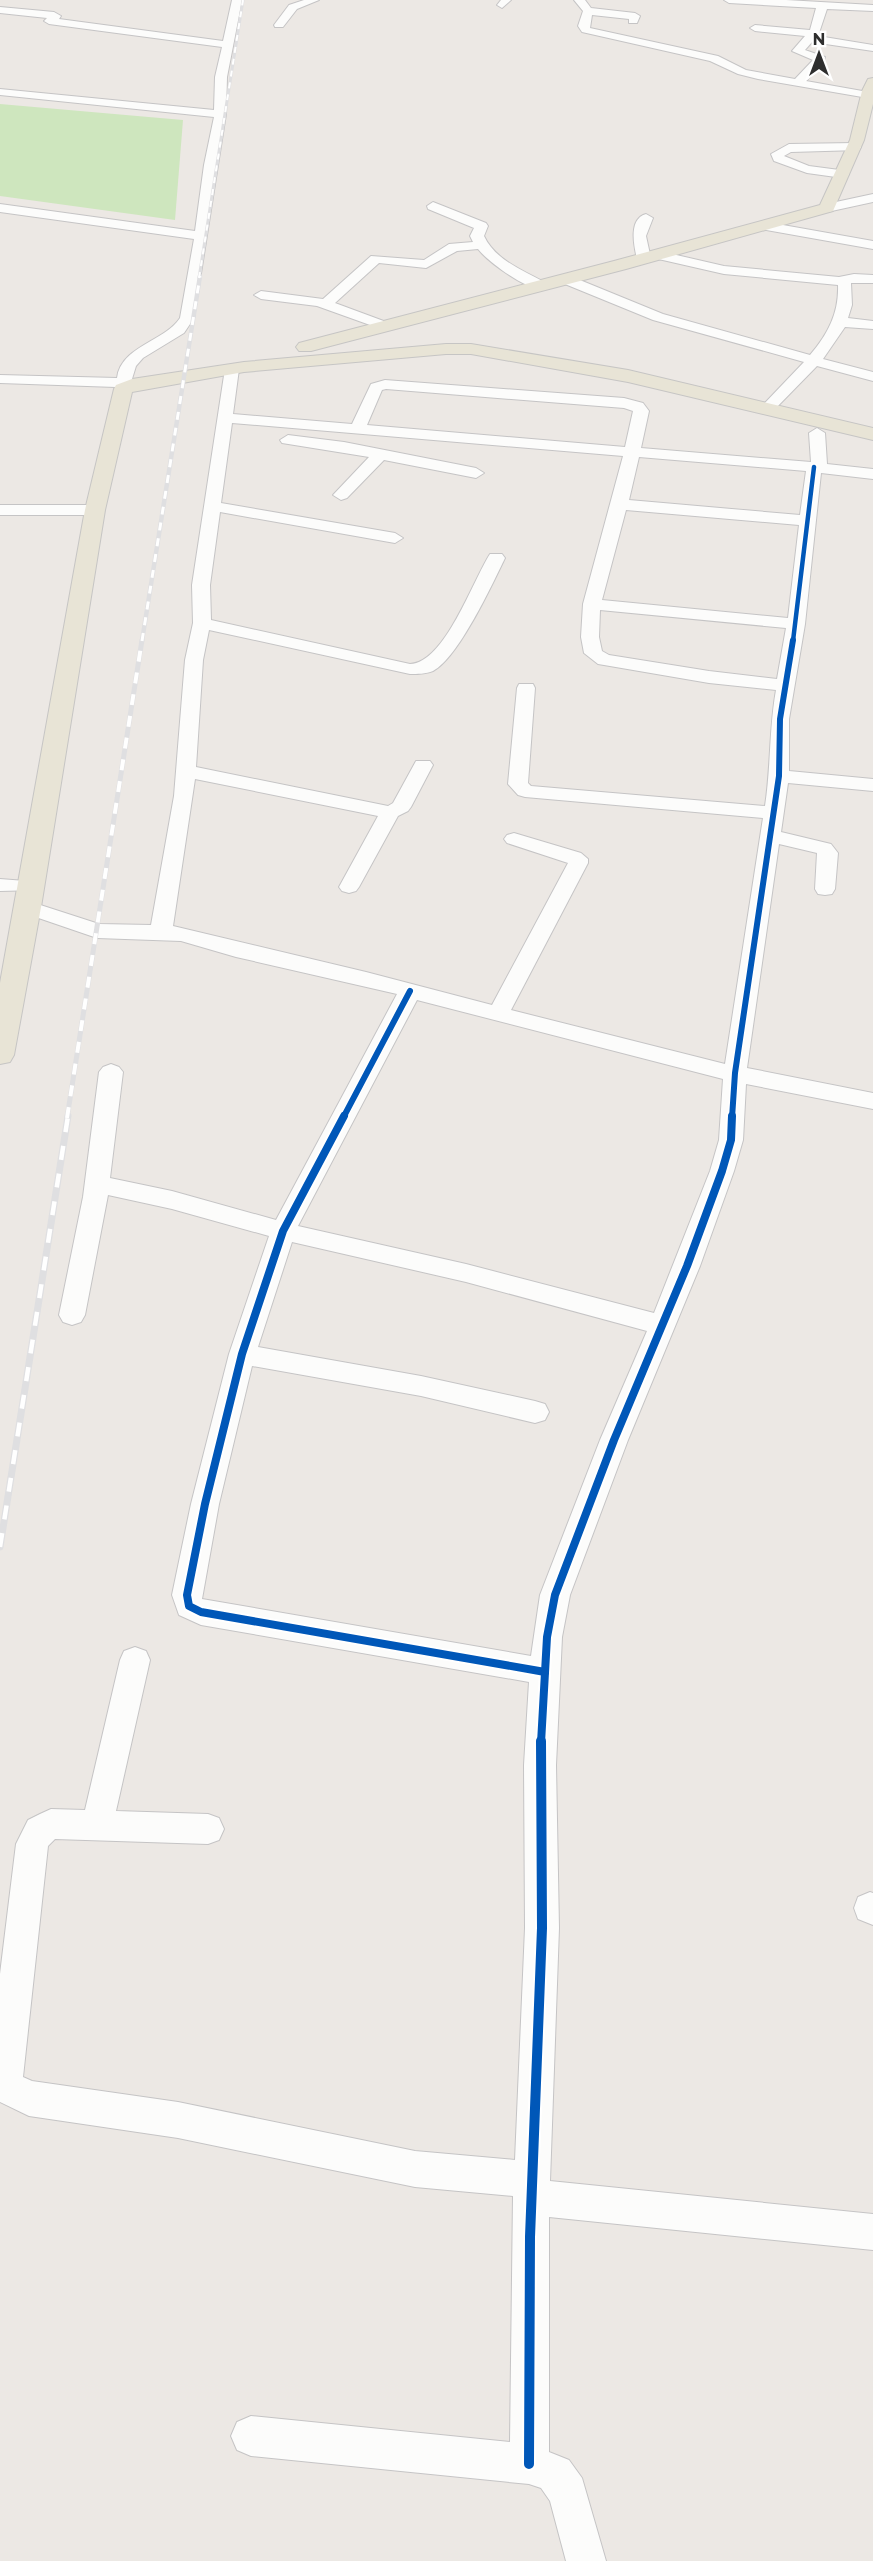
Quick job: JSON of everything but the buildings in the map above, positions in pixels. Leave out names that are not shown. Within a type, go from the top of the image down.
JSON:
[{"type":"main road","points":[[238,368],[384,326],[651,257],[827,208],[855,147],[870,95]]},
{"type":"main road","points":[[0,1055],[30,897],[95,510],[124,386],[238,368],[446,349],[471,349],[628,376],[873,434]]},
{"type":"street","points":[[0,379],[124,386],[125,371],[138,355],[179,330],[184,324],[201,237],[210,165],[220,114],[221,77],[237,0]]},
{"type":"street","points":[[279,25],[293,7],[314,0]]},
{"type":"street","points":[[579,0],[588,12]]},
{"type":"street","points":[[729,0],[873,8]]},
{"type":"street","points":[[798,83],[819,61],[816,56],[798,52],[812,36],[822,6]]},
{"type":"street","points":[[0,10],[55,15],[49,21],[227,45]]},
{"type":"street","points":[[588,12],[628,14],[635,16],[633,21]]},
{"type":"street","points":[[588,12],[583,26],[586,30],[714,58],[748,74],[870,95]]},
{"type":"street","points":[[755,28],[873,48]]},
{"type":"street","points":[[0,92],[220,114]]},
{"type":"street","points":[[843,174],[807,169],[778,158],[777,154],[789,148],[855,147]]},
{"type":"street","points":[[827,208],[873,198]]},
{"type":"street","points":[[433,206],[481,226],[477,238],[481,245],[501,263],[541,286]]},
{"type":"street","points":[[0,208],[201,237]]},
{"type":"street","points":[[646,218],[639,236],[651,257],[724,270],[844,282],[850,278],[873,279]]},
{"type":"street","points":[[766,226],[873,245]]},
{"type":"street","points":[[326,304],[377,258],[426,264],[454,247],[481,245]]},
{"type":"street","points":[[565,279],[658,317],[873,377]]},
{"type":"street","points":[[767,409],[835,333],[845,303],[844,282]]},
{"type":"street","points":[[261,295],[326,304],[384,326]]},
{"type":"street","points":[[840,322],[873,325]]},
{"type":"street","points":[[161,932],[184,796],[194,660],[202,623],[201,585],[223,425],[238,368]]},
{"type":"street","points":[[358,429],[376,387],[385,384],[630,403],[640,409],[620,504],[592,604],[590,643],[593,653],[604,660],[786,686]]},
{"type":"street","points":[[223,425],[358,429],[817,467],[873,474]]},
{"type":"street","points":[[223,425],[476,473]]},
{"type":"street","points":[[529,2464],[532,2189],[542,1928],[540,1765],[547,1638],[555,1595],[614,1440],[722,1171],[730,1140],[735,1073],[779,776],[780,718],[796,624],[817,467],[817,433]]},
{"type":"street","points":[[341,495],[381,454]]},
{"type":"street","points":[[620,504],[809,520]]},
{"type":"street","points":[[212,506],[394,538]]},
{"type":"street","points":[[0,510],[95,510]]},
{"type":"street","points":[[202,623],[418,669],[426,667],[442,653],[481,589],[496,558]]},
{"type":"street","points":[[592,604],[796,624]]},
{"type":"street","points":[[526,688],[518,784],[525,791],[774,813]]},
{"type":"street","points":[[186,771],[390,812],[401,807],[423,765]]},
{"type":"street","points":[[779,776],[873,785]]},
{"type":"street","points":[[349,887],[390,812]]},
{"type":"street","points":[[770,836],[824,848],[828,853],[825,889]]},
{"type":"street","points":[[498,1014],[578,863],[574,857],[514,839]]},
{"type":"street","points":[[0,885],[30,897],[97,931],[182,934],[236,950],[410,991],[735,1073],[873,1101]]},
{"type":"street","points":[[410,991],[283,1231],[242,1354],[205,1504],[187,1595],[189,1605],[201,1612],[545,1672]]},
{"type":"street","points":[[72,1315],[97,1184],[111,1072]]},
{"type":"street","points":[[97,1184],[172,1200],[283,1231],[466,1274],[662,1325]]},
{"type":"street","points":[[242,1354],[420,1386],[535,1412]]},
{"type":"street","points":[[97,1826],[135,1660]]},
{"type":"street","points":[[208,1829],[51,1824],[39,1831],[32,1844],[5,2075],[11,2089],[29,2098],[178,2120],[416,2169],[532,2189],[873,2232]]},
{"type":"street","points":[[251,2436],[529,2464],[555,2474],[568,2492],[585,2561]]},
{"type":"green space","points":[[0,104],[183,120],[175,220],[0,196]]},
{"type":"railway","points":[[199,278],[243,0]]},
{"type":"railway","points":[[142,641],[200,276]]},
{"type":"railway","points":[[67,1118],[142,640]]},
{"type":"railway","points":[[0,1547],[68,1116]]},
{"type":"cycle path","points":[[529,2464],[530,2237],[542,1928],[540,1765],[547,1637],[555,1595],[614,1440],[687,1266],[731,1140],[735,1073],[779,776],[780,719],[796,624],[814,467]]},
{"type":"cycle path","points":[[410,991],[283,1231],[242,1354],[205,1504],[187,1595],[189,1606],[201,1612],[545,1672]]}]
